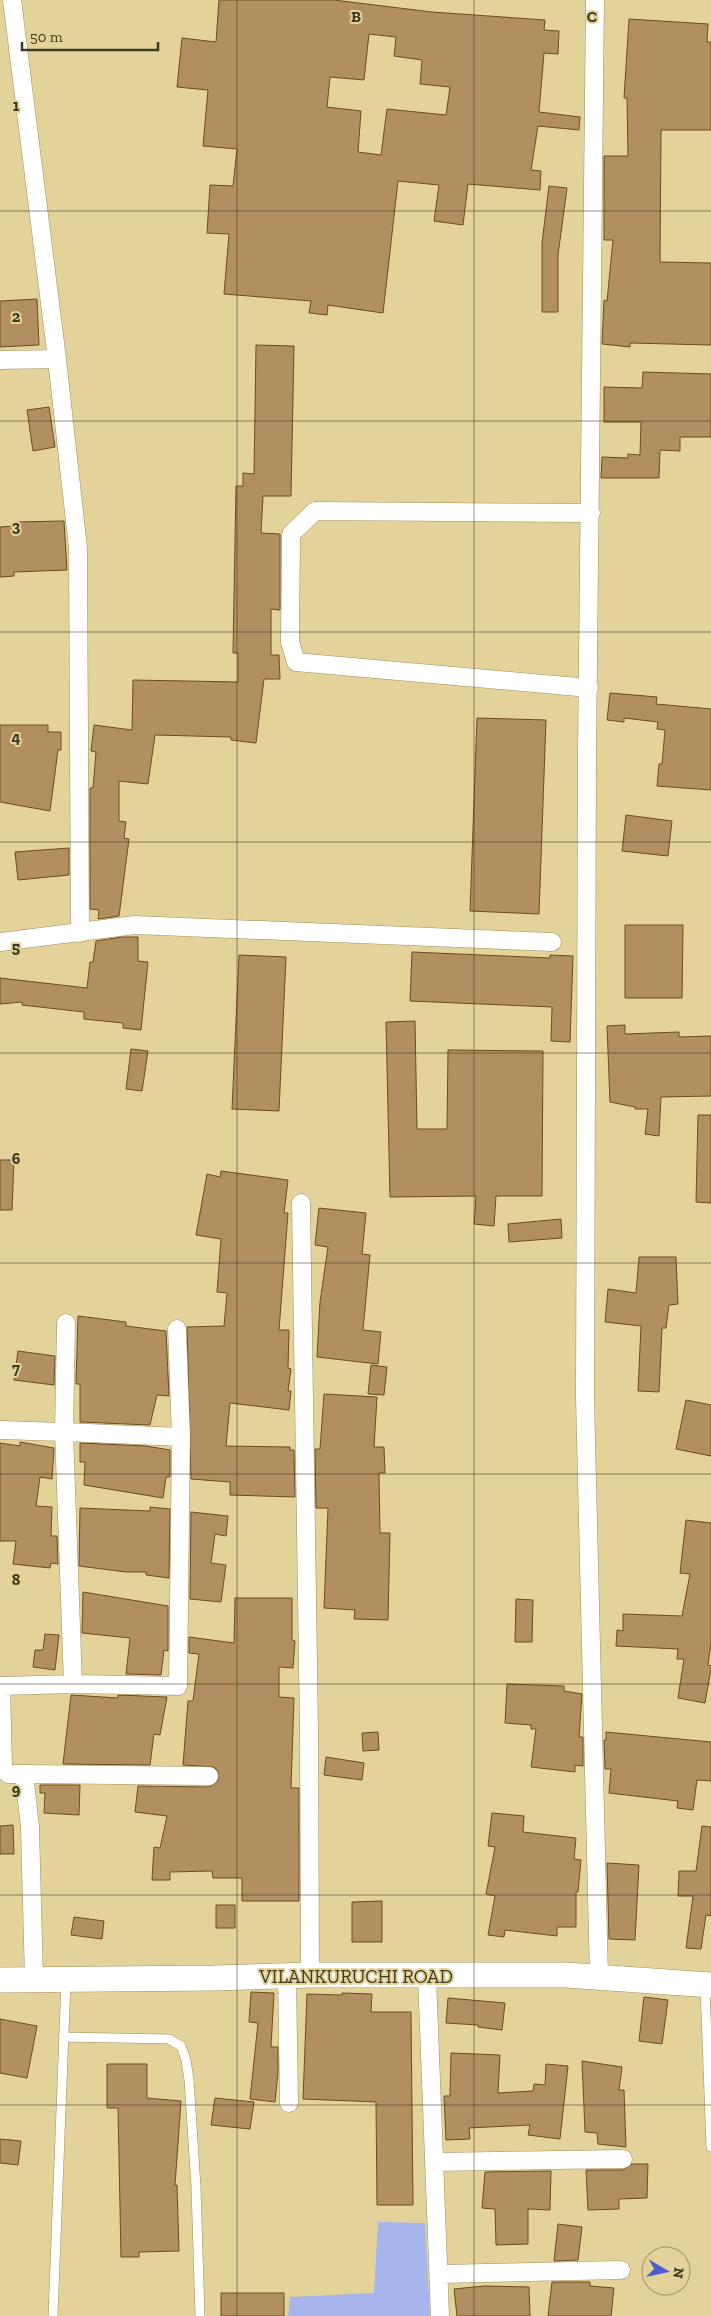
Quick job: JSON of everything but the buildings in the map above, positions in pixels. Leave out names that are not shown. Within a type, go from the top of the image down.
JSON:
[{"type":"main road","name":"VILANKURUCHI ROAD","points":[[0,1980],[298,1975],[566,1975],[708,1984]]},
{"type":"street","points":[[12,0],[57,359],[78,548],[80,933]]},
{"type":"street","points":[[595,0],[588,688],[585,1398],[599,1977]]},
{"type":"street","points":[[0,360],[57,359]]},
{"type":"street","points":[[588,688],[296,662],[290,642],[291,534],[315,511],[591,513]]},
{"type":"street","points":[[0,942],[135,925],[552,942]]},
{"type":"street","points":[[289,2103],[298,1975],[309,1729],[301,1203]]},
{"type":"street","points":[[66,1323],[64,1432],[73,1684]]},
{"type":"street","points":[[177,1329],[180,1437],[178,1686],[73,1684],[0,1686],[3,1768],[8,1774],[209,1776]]},
{"type":"street","points":[[0,1430],[180,1437]]},
{"type":"street","points":[[24,1774],[31,1851],[34,1980]]},
{"type":"street","points":[[427,1976],[440,2316]]},
{"type":"street","points":[[434,2162],[623,2159]]},
{"type":"street","points":[[439,2274],[621,2270]]},
{"type":"lane","points":[[54,2316],[66,1979]]},
{"type":"lane","points":[[708,1984],[711,2147]]},
{"type":"lane","points":[[63,2037],[169,2039],[181,2046],[186,2060],[189,2080],[196,2187],[200,2316]]},
{"type":"shaded area","points":[[378,2222],[425,2223],[430,2316],[288,2316],[290,2297],[374,2293]]}]
